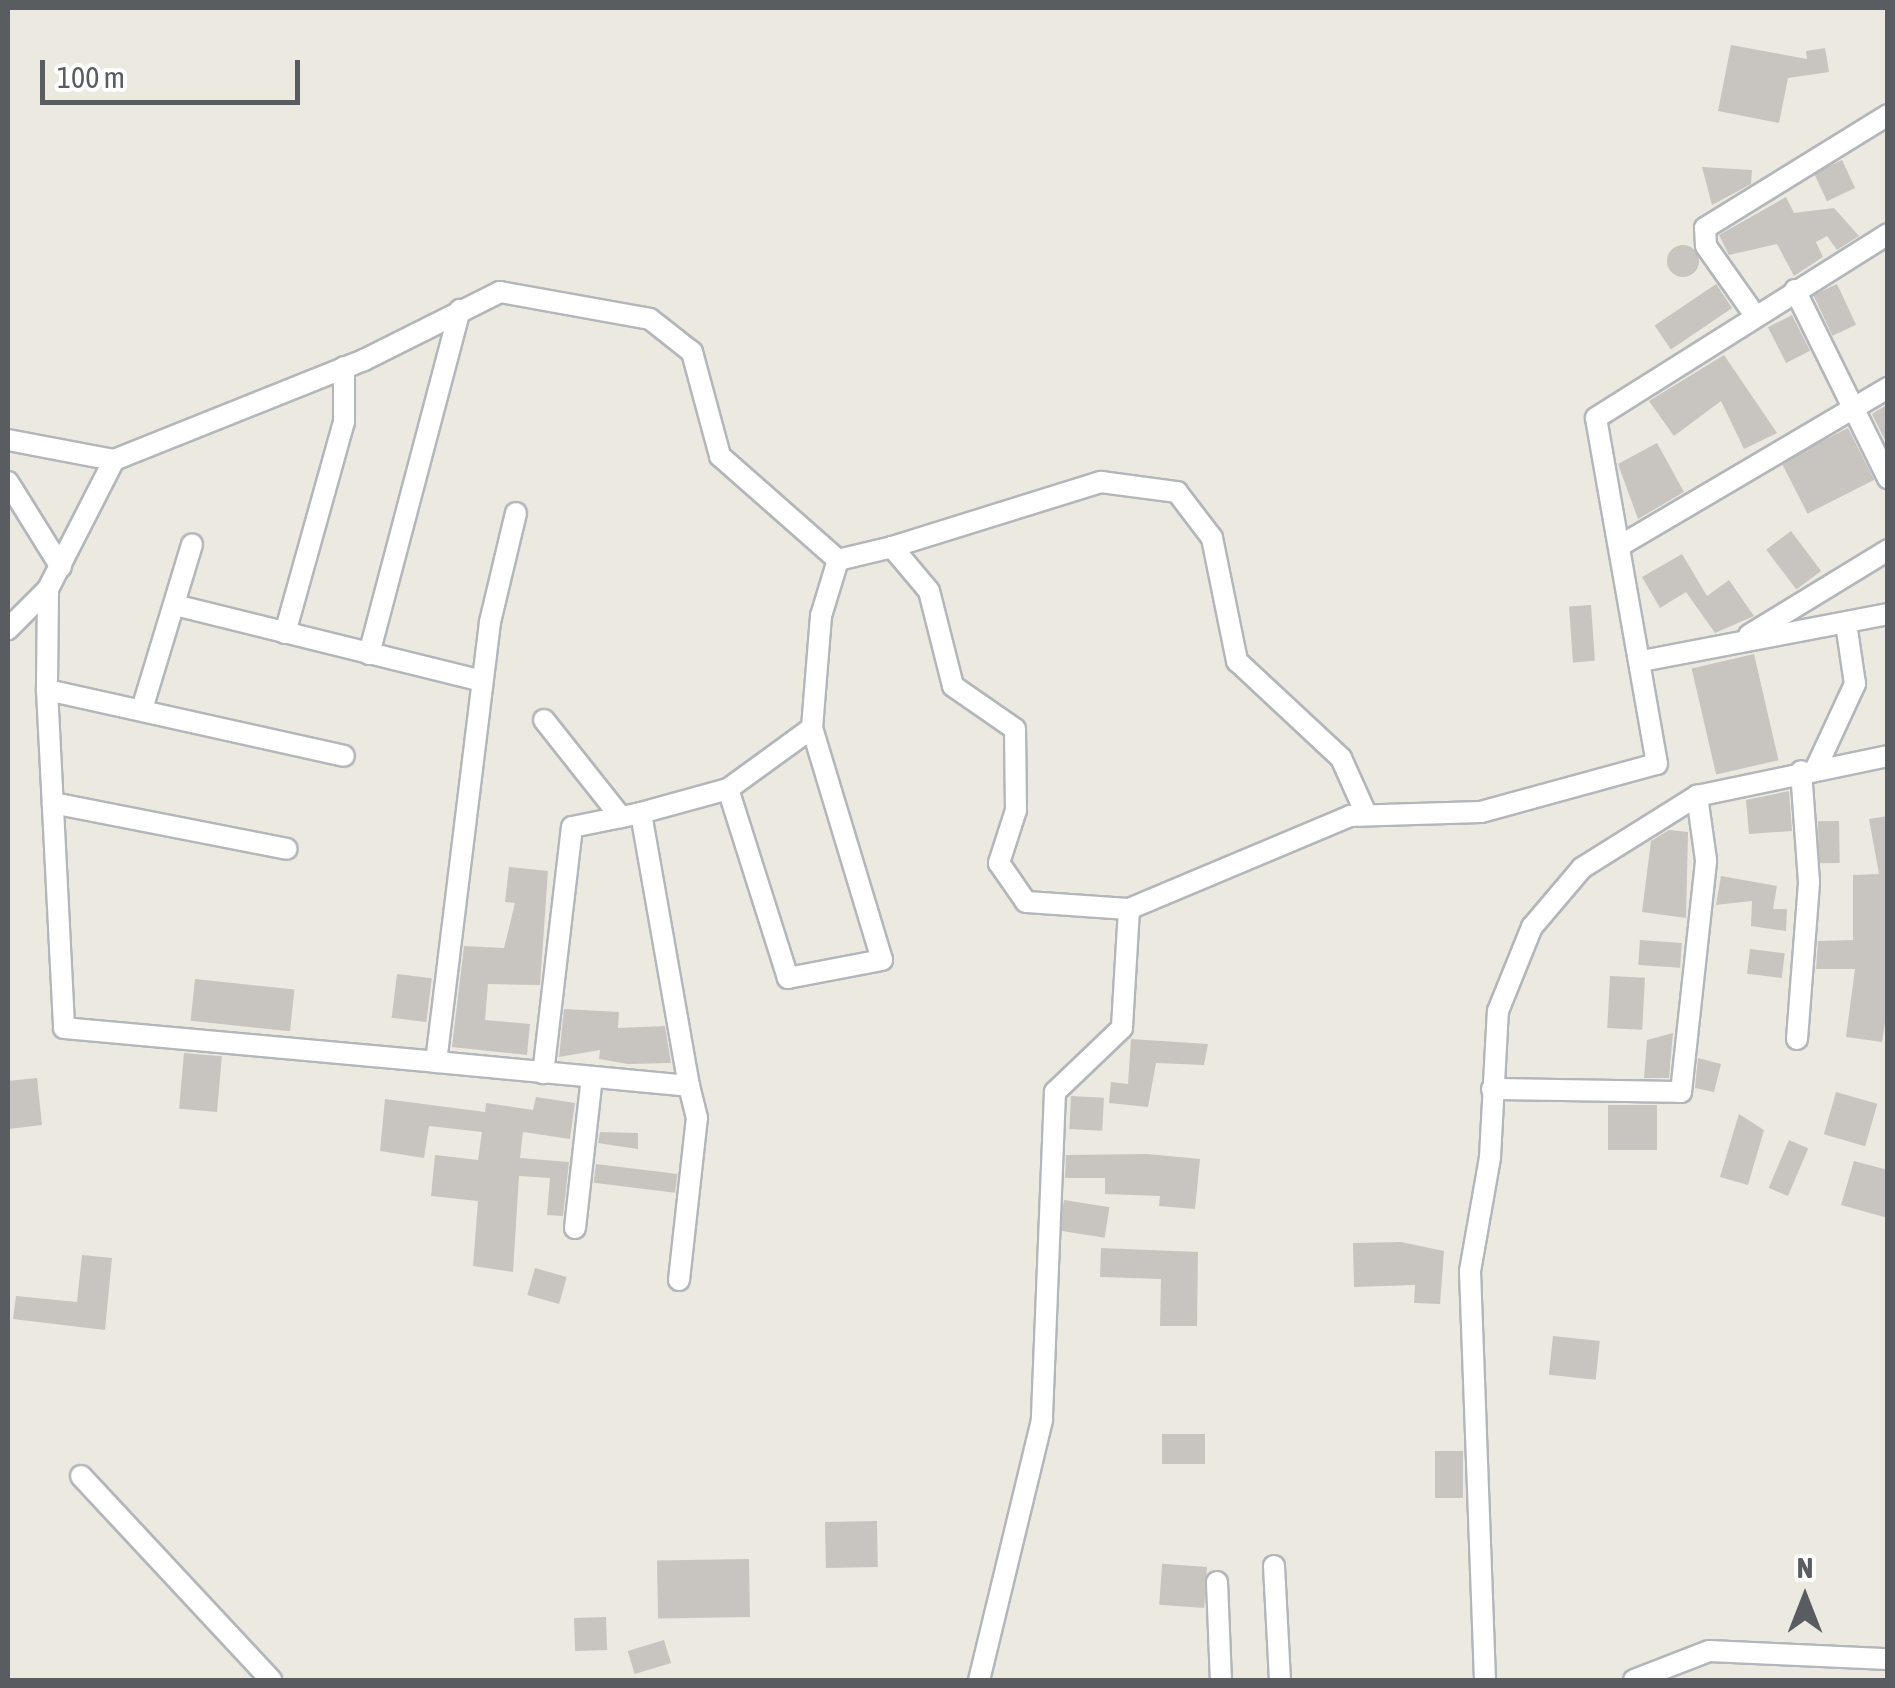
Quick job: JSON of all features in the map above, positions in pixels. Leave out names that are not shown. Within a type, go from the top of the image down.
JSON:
[{"type":"street","points":[[1754,314],[1706,246],[1705,228],[1888,115]]},
{"type":"street","points":[[892,547],[929,591],[953,686],[1015,730],[1016,810],[999,864],[1026,902],[1129,909],[1366,814],[1482,812],[1657,764],[1623,544],[1596,418],[1754,314],[1888,234]]},
{"type":"street","points":[[1795,290],[1888,478]]},
{"type":"street","points":[[8,440],[114,460],[344,367],[500,292],[650,319],[692,352],[720,456],[838,560]]},
{"type":"street","points":[[369,654],[460,310]]},
{"type":"street","points":[[285,634],[344,422],[344,367]]},
{"type":"street","points":[[1623,544],[1888,388]]},
{"type":"street","points":[[8,629],[48,589],[114,460]]},
{"type":"street","points":[[838,560],[1101,482],[1177,492],[1212,538],[1237,662],[1341,758],[1366,814]]},
{"type":"street","points":[[8,485],[61,566]]},
{"type":"street","points":[[436,1062],[482,681],[516,513]]},
{"type":"street","points":[[142,709],[192,544]]},
{"type":"street","points":[[1740,641],[1888,550]]},
{"type":"street","points":[[728,788],[788,978],[882,960],[812,728],[821,616],[838,560]]},
{"type":"street","points":[[1796,1039],[1809,882],[1808,770],[1855,684],[1826,588]]},
{"type":"street","points":[[48,589],[47,690],[64,1028],[689,1086]]},
{"type":"street","points":[[175,605],[482,681]]},
{"type":"street","points":[[1642,661],[1888,614]]},
{"type":"street","points":[[47,690],[344,756]]},
{"type":"street","points":[[544,720],[631,815],[697,1118],[679,1280]]},
{"type":"street","points":[[542,1072],[572,827],[728,788],[812,728]]},
{"type":"street","points":[[1485,1680],[1470,1271],[1498,1011],[1532,927],[1582,868],[1696,796],[1888,756]]},
{"type":"street","points":[[1492,1089],[1681,1092],[1706,860],[1696,796]]},
{"type":"street","points":[[53,804],[287,849]]},
{"type":"street","points":[[979,1680],[1042,1420],[1055,1092],[1122,1028],[1129,909]]},
{"type":"street","points":[[574,1228],[592,1077]]},
{"type":"street","points":[[80,1476],[271,1680]]},
{"type":"street","points":[[1274,1566],[1280,1680]]},
{"type":"street","points":[[1217,1582],[1220,1680]]},
{"type":"street","points":[[1634,1680],[1709,1651],[1888,1659]]},
{"type":"building","points":[[1731,45],[1807,59],[1806,51],[1825,48],[1829,72],[1788,78],[1779,123],[1718,111]]},
{"type":"building","points":[[1842,160],[1855,188],[1827,201],[1814,173]]},
{"type":"building","points":[[1702,167],[1752,170],[1751,184],[1712,205]]},
{"type":"building","points":[[1786,197],[1794,213],[1834,208],[1859,236],[1837,250],[1827,236],[1816,242],[1823,257],[1794,276],[1777,244],[1729,255],[1719,235]]},
{"type":"building","points":[[1683,245],[1694,250],[1699,261],[1694,272],[1683,277],[1672,272],[1667,261],[1672,250]]},
{"type":"building","points":[[1716,284],[1732,308],[1671,349],[1655,325]]},
{"type":"building","points":[[1837,284],[1856,325],[1832,336],[1813,295]]},
{"type":"building","points":[[1792,315],[1810,351],[1786,363],[1768,327]]},
{"type":"building","points":[[1724,355],[1777,433],[1744,449],[1721,401],[1674,436],[1649,401]]},
{"type":"building","points":[[1888,404],[1888,446],[1872,414]]},
{"type":"building","points":[[1848,428],[1874,480],[1808,514],[1781,462]]},
{"type":"building","points":[[1657,443],[1684,492],[1638,519],[1618,464]]},
{"type":"building","points":[[1791,531],[1821,571],[1796,590],[1766,550]]},
{"type":"building","points":[[1682,554],[1707,596],[1729,580],[1754,616],[1715,633],[1686,592],[1660,608],[1642,577]]},
{"type":"building","points":[[1591,605],[1595,661],[1573,662],[1569,607]]},
{"type":"building","points":[[1754,654],[1779,760],[1716,775],[1692,668]]},
{"type":"building","points":[[1789,791],[1792,831],[1749,834],[1746,800]]},
{"type":"building","points":[[1888,816],[1888,1003],[1882,1042],[1846,1037],[1855,969],[1816,969],[1818,941],[1853,940],[1853,875],[1879,874],[1869,819]]},
{"type":"building","points":[[1818,821],[1839,821],[1840,863],[1819,863]]},
{"type":"building","points":[[1669,830],[1688,832],[1686,918],[1642,912],[1651,841]]},
{"type":"building","points":[[509,867],[548,871],[540,985],[488,984],[485,1020],[530,1024],[527,1055],[452,1047],[464,946],[504,948],[515,903],[505,902]]},
{"type":"building","points":[[1721,876],[1777,886],[1773,909],[1787,909],[1786,931],[1751,926],[1752,901],[1716,905]]},
{"type":"building","points":[[1640,940],[1682,943],[1680,968],[1638,965]]},
{"type":"building","points":[[1750,949],[1785,953],[1782,978],[1747,974]]},
{"type":"building","points":[[397,974],[432,978],[426,1022],[392,1018]]},
{"type":"building","points":[[1610,976],[1645,978],[1642,1030],[1607,1028]]},
{"type":"building","points":[[195,979],[294,989],[290,1031],[191,1021]]},
{"type":"building","points":[[564,1009],[619,1012],[618,1028],[665,1026],[671,1063],[628,1064],[599,1059],[600,1050],[559,1057]]},
{"type":"building","points":[[1673,1033],[1669,1078],[1644,1078],[1647,1040]]},
{"type":"building","points":[[1131,1039],[1208,1044],[1204,1065],[1156,1063],[1148,1107],[1109,1103],[1111,1082],[1128,1084]]},
{"type":"building","points":[[184,1053],[222,1056],[217,1112],[179,1109]]},
{"type":"building","points":[[1698,1058],[1721,1064],[1714,1092],[1695,1088]]},
{"type":"building","points":[[37,1078],[42,1125],[8,1129],[8,1081]]},
{"type":"building","points":[[1836,1092],[1877,1104],[1865,1146],[1824,1134]]},
{"type":"building","points":[[1071,1096],[1104,1098],[1102,1131],[1069,1129]]},
{"type":"building","points":[[536,1097],[575,1103],[570,1139],[523,1132],[520,1158],[569,1162],[563,1216],[547,1215],[550,1178],[519,1176],[513,1272],[473,1266],[478,1201],[431,1196],[435,1155],[478,1160],[482,1132],[429,1126],[424,1158],[380,1151],[385,1099],[485,1112],[486,1103],[533,1110]]},
{"type":"building","points":[[1608,1105],[1657,1105],[1657,1150],[1608,1150]]},
{"type":"building","points":[[1739,1114],[1764,1130],[1748,1185],[1720,1177]]},
{"type":"building","points":[[600,1132],[638,1133],[638,1149],[598,1143]]},
{"type":"building","points":[[1789,1140],[1808,1148],[1788,1196],[1769,1188]]},
{"type":"building","points":[[1147,1154],[1200,1159],[1195,1209],[1159,1206],[1160,1196],[1105,1194],[1105,1178],[1065,1178],[1066,1155]]},
{"type":"building","points":[[1854,1161],[1888,1170],[1888,1218],[1841,1205]]},
{"type":"building","points":[[596,1164],[677,1174],[675,1193],[594,1183]]},
{"type":"building","points":[[1064,1200],[1109,1207],[1105,1238],[1059,1231]]},
{"type":"building","points":[[1401,1242],[1444,1251],[1440,1304],[1414,1303],[1415,1285],[1354,1287],[1353,1243]]},
{"type":"building","points":[[1101,1248],[1198,1252],[1197,1326],[1160,1326],[1161,1279],[1100,1277]]},
{"type":"building","points":[[82,1255],[112,1258],[105,1330],[13,1319],[16,1296],[77,1302]]},
{"type":"building","points":[[535,1268],[567,1277],[559,1304],[527,1295]]},
{"type":"building","points":[[1553,1336],[1600,1341],[1596,1380],[1549,1375]]},
{"type":"building","points":[[1162,1434],[1205,1434],[1205,1464],[1162,1464]]},
{"type":"building","points":[[1435,1451],[1463,1451],[1463,1498],[1435,1498]]},
{"type":"building","points":[[877,1521],[878,1567],[826,1568],[825,1522]]},
{"type":"building","points":[[749,1559],[750,1617],[658,1619],[657,1561]]},
{"type":"building","points":[[1162,1564],[1207,1567],[1204,1608],[1159,1605]]},
{"type":"building","points":[[606,1617],[607,1650],[575,1651],[574,1618]]},
{"type":"building","points":[[664,1640],[671,1663],[635,1674],[628,1651]]}]
